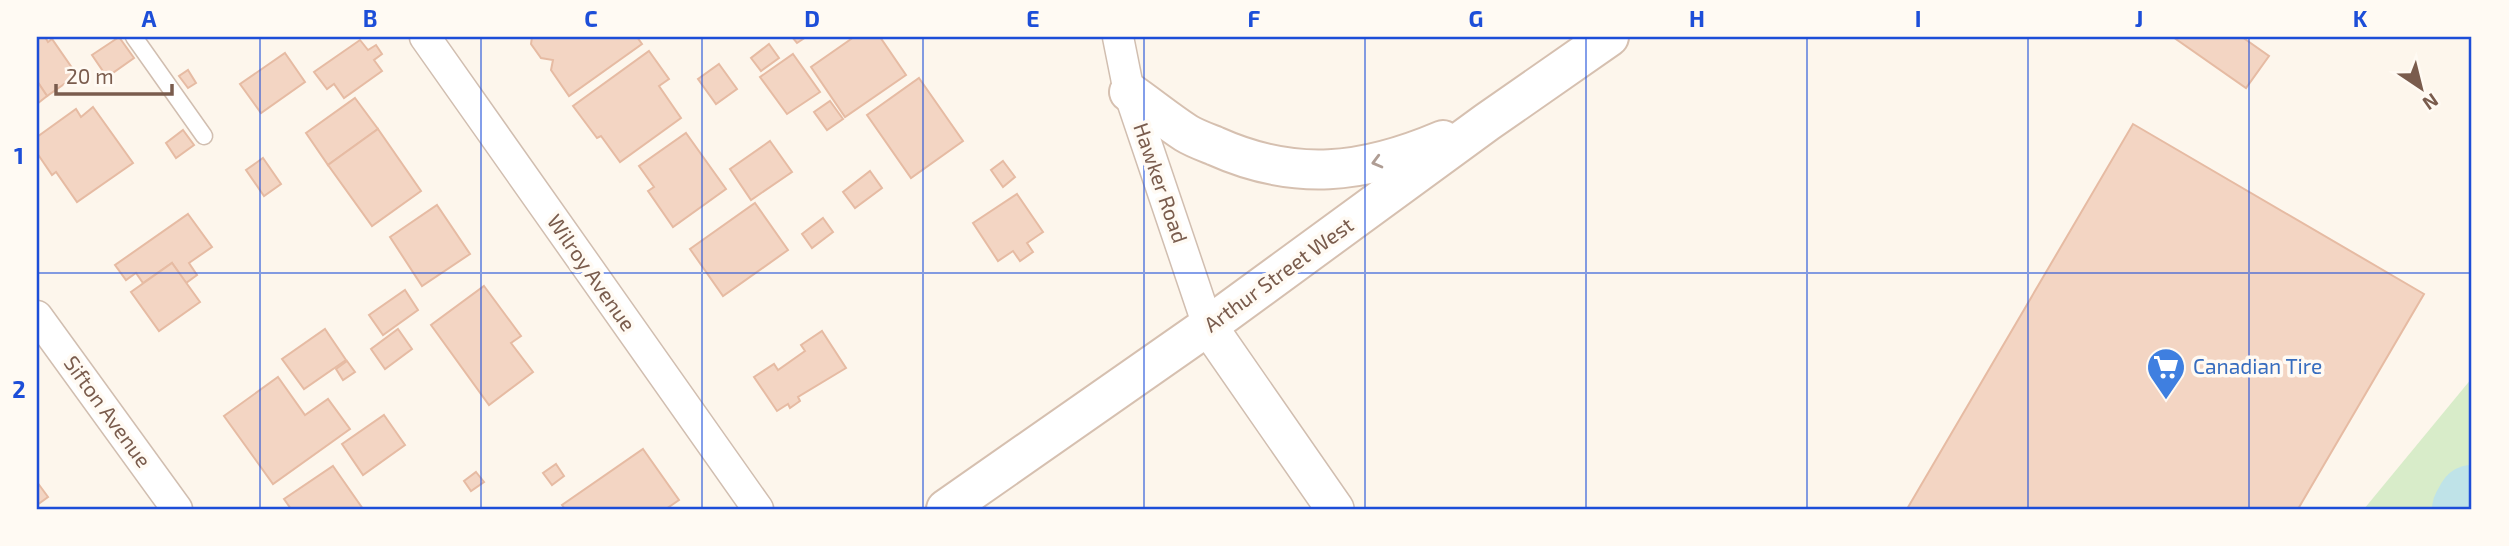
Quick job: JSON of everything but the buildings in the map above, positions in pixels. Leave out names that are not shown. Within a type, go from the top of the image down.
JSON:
[{"type":"main road","name":"Arthur Street West","points":[[946,509],[1209,326],[1487,122],[1609,37]]},
{"type":"main road","points":[[1129,92],[1187,134],[1243,159],[1304,171],[1356,167],[1418,151],[1487,122]]},
{"type":"street","name":"Wilroy Avenue","points":[[425,37],[758,509]]},
{"type":"street","name":"Hawker Road","points":[[1118,37],[1129,92],[1209,326]]},
{"type":"street","name":"Sifton Avenue","points":[[37,316],[177,509]]},
{"type":"street","points":[[1209,326],[1335,509]]},
{"type":"lane","points":[[134,37],[204,135]]},
{"type":"green space","points":[[2472,378],[2472,509],[2364,509]]},
{"type":"waterway","points":[[2467,509],[2472,500]]},
{"type":"place","name":"Canadian Tire","points":[[2166,401]]}]
